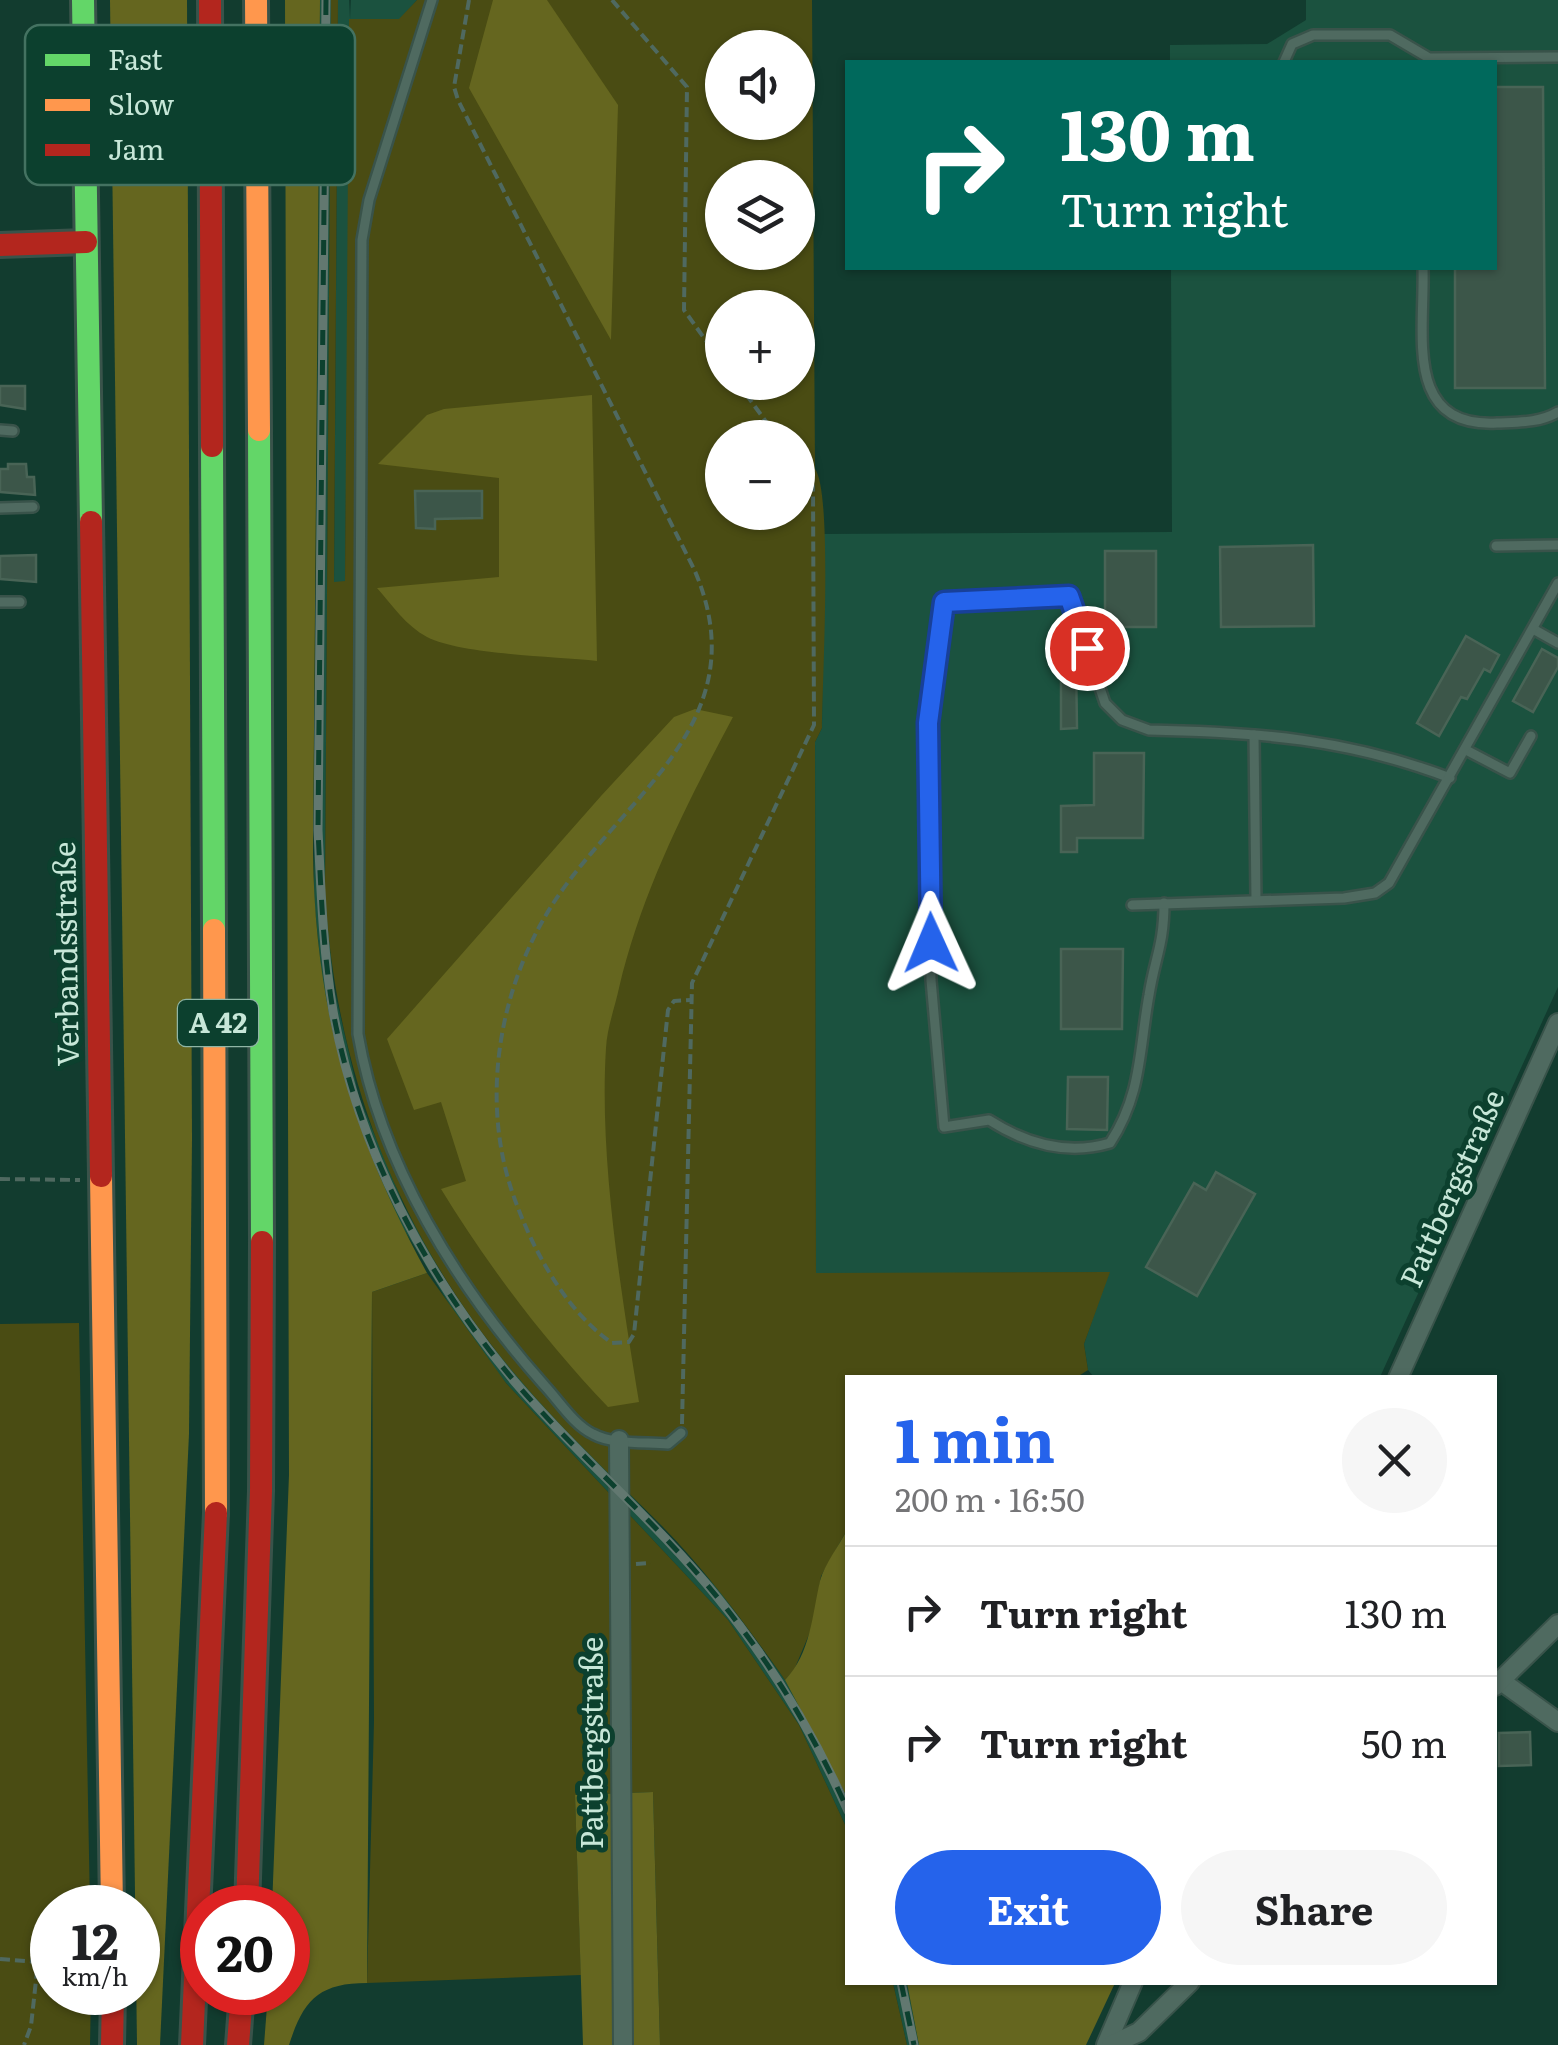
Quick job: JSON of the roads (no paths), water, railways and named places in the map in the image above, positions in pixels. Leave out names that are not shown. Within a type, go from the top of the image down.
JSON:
[{"type":"main road","name":"Verbandsstraße","points":[[83,0],[83,25]]},
{"type":"main road","name":"A 42","points":[[210,0],[210,25]]},
{"type":"main road","name":"A 42","points":[[256,0],[256,25]]},
{"type":"main road","name":"Verbandsstraße","points":[[85,185],[112,1885]]},
{"type":"main road","name":"A 42","points":[[192,2045],[217,1490],[211,185]]},
{"type":"main road","name":"A 42","points":[[248,1885],[261,1491],[257,185]]},
{"type":"main road","points":[[0,245],[86,242]]},
{"type":"main road","points":[[112,2045],[113,2015]]},
{"type":"main road","points":[[238,2045],[240,2015]]},
{"type":"street","name":"Pattbergstraße","points":[[1399,1375],[1558,1022]]},
{"type":"street","name":"Pattbergstraße","points":[[619,1440],[622,2045]]},
{"type":"street","points":[[1558,1624],[1498,1684],[1558,1722]]},
{"type":"street","points":[[1108,2045],[1132,1985]]},
{"type":"street","points":[[1108,2045],[1139,2032],[1187,1985]]},
{"type":"lane","points":[[432,0],[369,200],[362,240],[358,1034],[393,1153],[425,1217],[474,1296],[528,1366],[588,1432],[619,1440],[668,1444],[681,1433]]},
{"type":"lane","points":[[1285,60],[1292,44],[1313,35],[1396,36],[1421,59],[1558,57]]},
{"type":"lane","points":[[1423,270],[1427,380],[1434,404],[1453,418],[1478,424],[1543,421],[1558,412]]},
{"type":"lane","points":[[0,430],[14,431]]},
{"type":"lane","points":[[0,508],[33,507]]},
{"type":"lane","points":[[1496,546],[1558,546]]},
{"type":"lane","points":[[1132,905],[1375,894],[1388,883],[1450,778],[1558,583]]},
{"type":"lane","points":[[1164,903],[1164,941],[1150,988],[1138,1086],[1110,1143],[1092,1149],[1020,1140],[988,1120],[944,1126],[932,980],[928,723],[944,602],[1069,596],[1105,703],[1122,720],[1148,730],[1254,734],[1350,745],[1388,754],[1450,778]]},
{"type":"lane","points":[[0,602],[20,602]]},
{"type":"lane","points":[[1533,628],[1558,644]]},
{"type":"lane","points":[[1254,734],[1256,900]]},
{"type":"lane","points":[[1466,750],[1510,774],[1531,736]]},
{"type":"railway","points":[[326,0],[326,25]]},
{"type":"railway","points":[[324,185],[318,830],[333,1011],[359,1112],[400,1208],[453,1299],[515,1382],[669,1542],[737,1623],[790,1700],[845,1805]]},
{"type":"railway","points":[[902,1985],[914,2045]]}]
